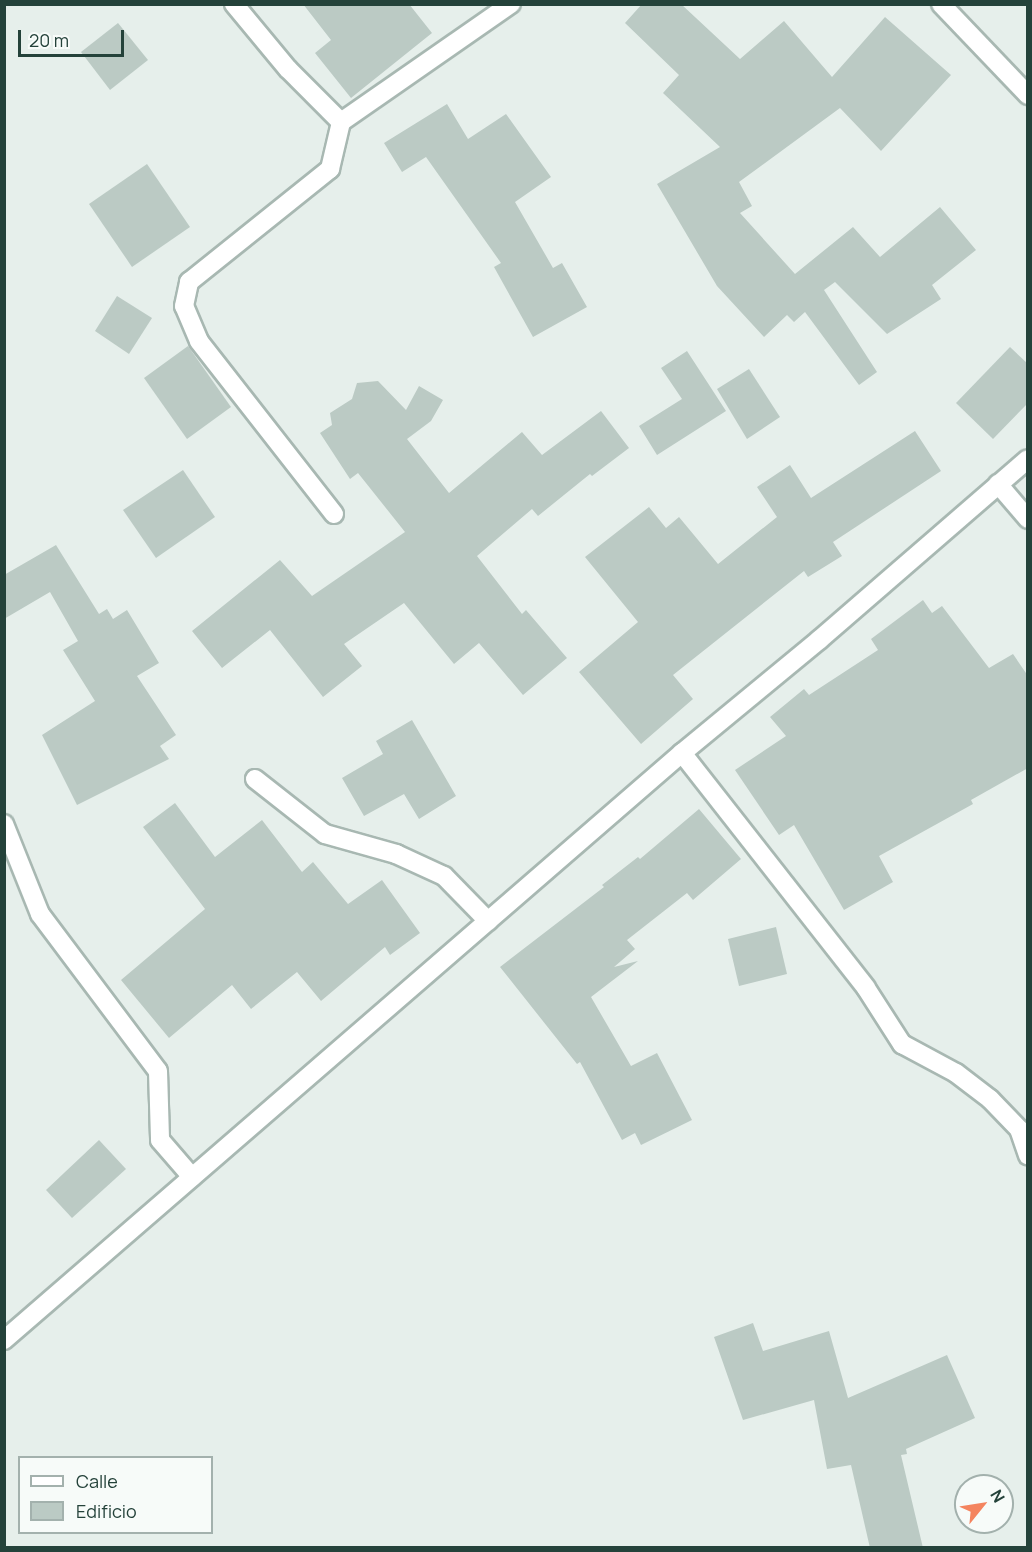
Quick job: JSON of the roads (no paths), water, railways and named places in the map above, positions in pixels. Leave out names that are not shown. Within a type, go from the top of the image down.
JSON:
[{"type":"street","points":[[234,4],[288,69],[341,122]]},
{"type":"street","points":[[334,514],[199,341],[184,306],[189,282],[330,169],[341,122],[511,4]]},
{"type":"street","points":[[941,4],[1028,95]]},
{"type":"street","points":[[4,1340],[682,753],[819,640],[1028,459]]},
{"type":"street","points":[[998,484],[1028,519]]},
{"type":"street","points":[[682,753],[866,988],[902,1044],[956,1073],[990,1099],[1019,1129],[1028,1155]]},
{"type":"street","points":[[255,779],[325,834],[396,854],[444,876],[488,921]]},
{"type":"street","points":[[4,824],[40,914],[158,1071],[160,1140],[192,1177]]}]
